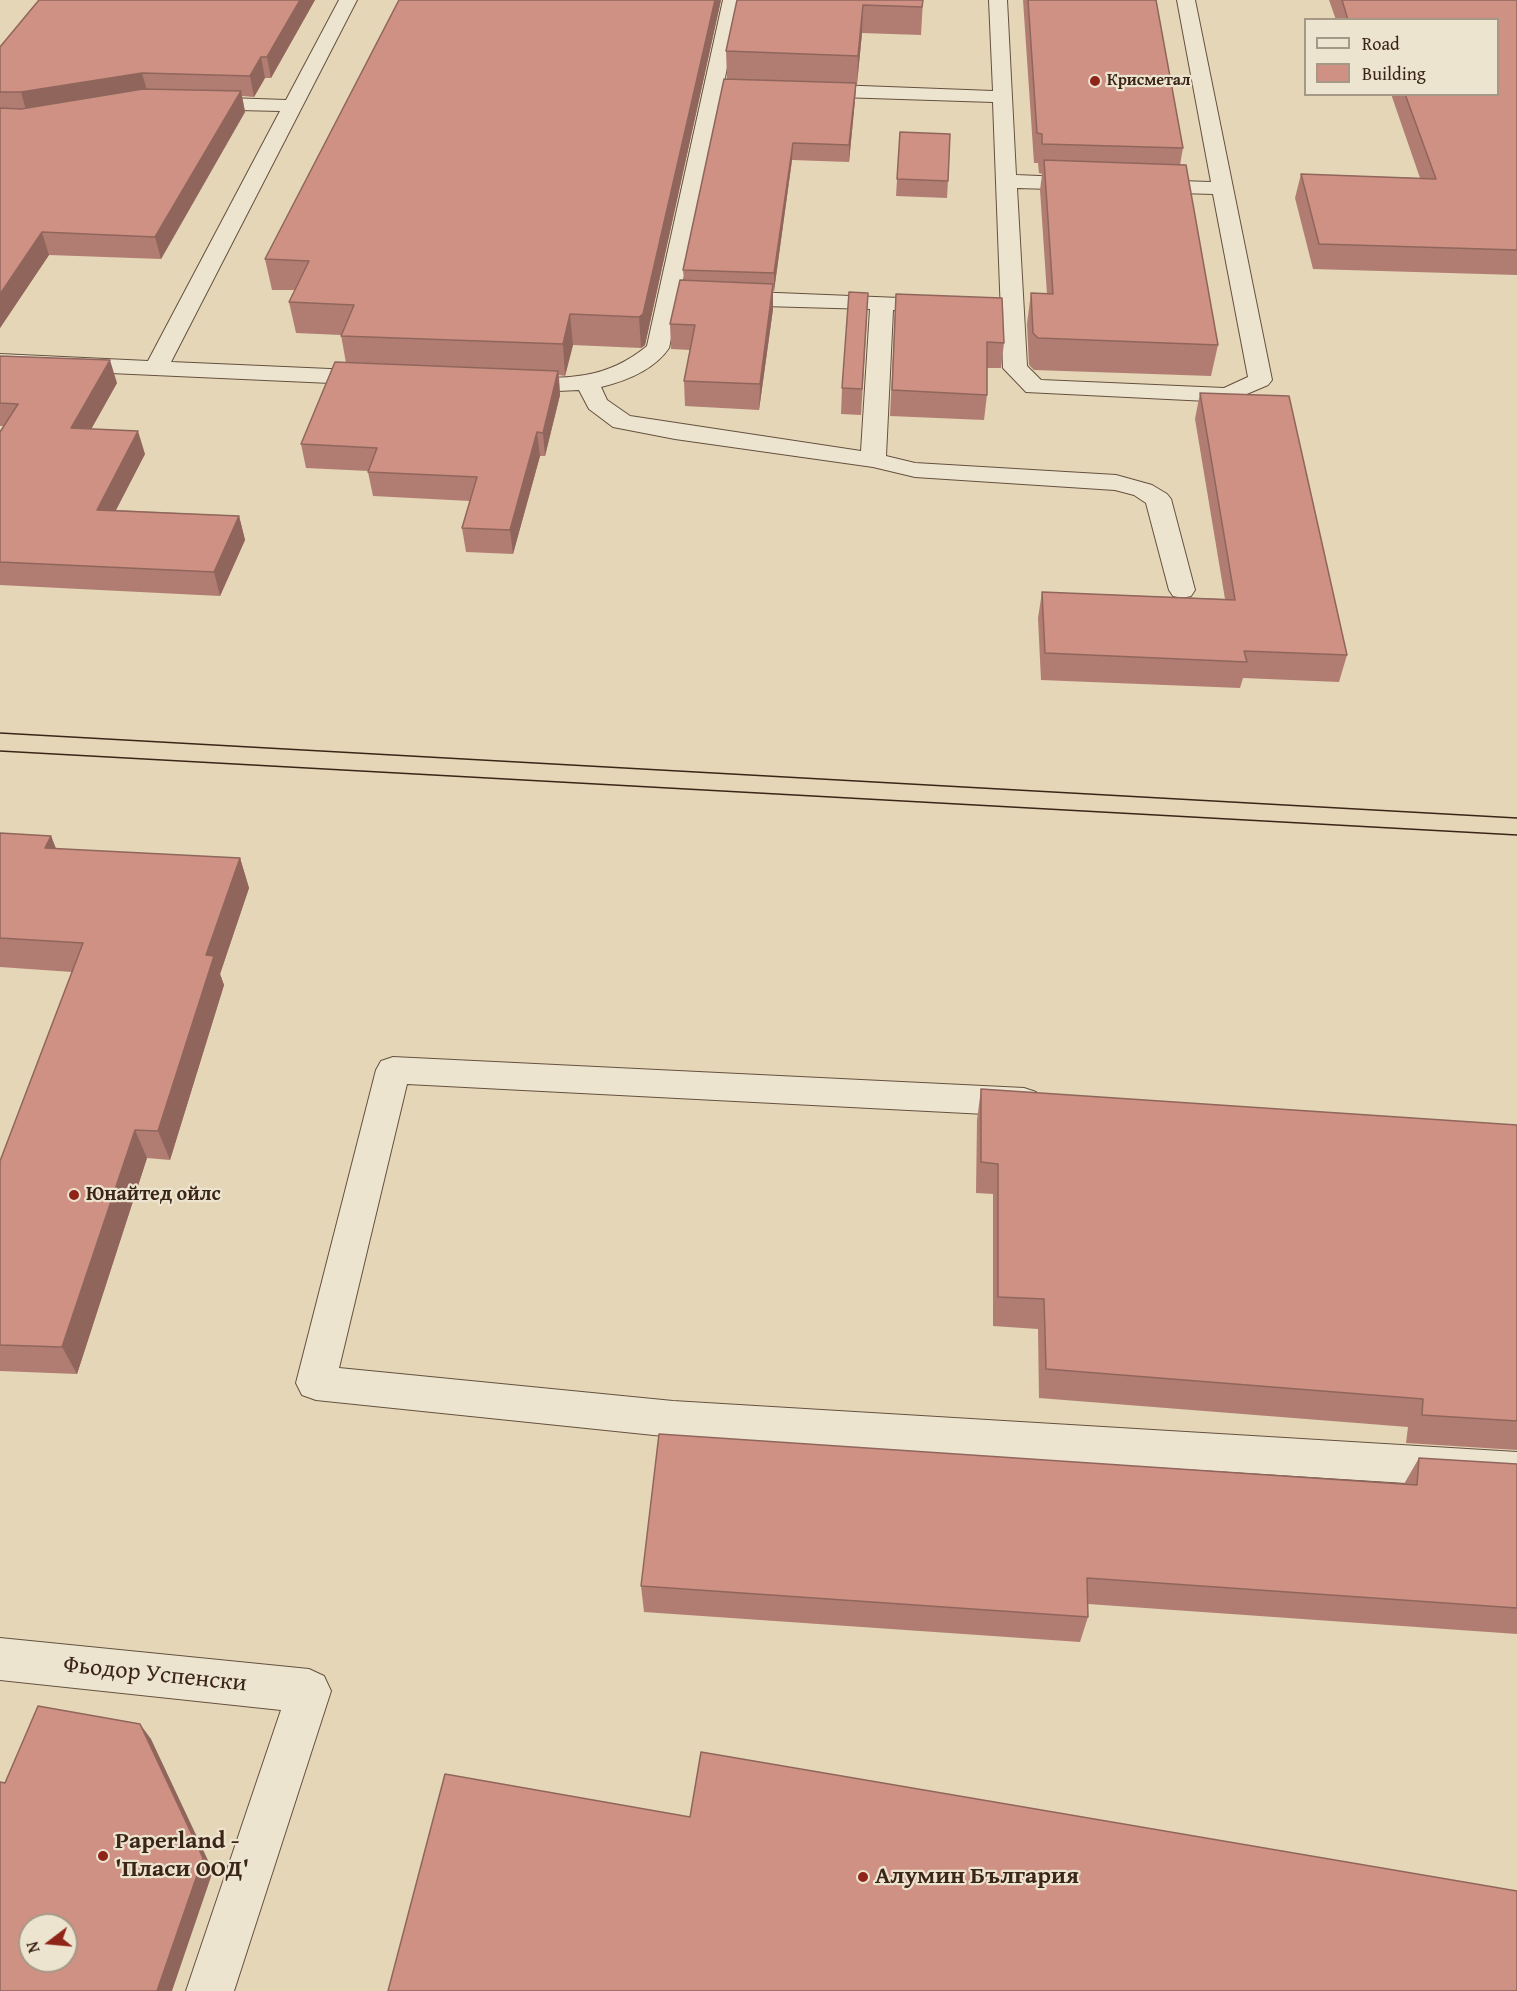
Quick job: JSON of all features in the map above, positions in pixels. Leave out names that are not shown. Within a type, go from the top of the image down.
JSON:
[{"type":"street","points":[[156,368],[348,0]]},
{"type":"street","points":[[495,383],[554,386],[587,383],[618,376],[643,364],[658,348],[732,0]]},
{"type":"street","points":[[998,0],[1015,368],[1034,387],[1228,395],[1260,380],[1186,0]]},
{"type":"street","points":[[714,87],[737,87]]},
{"type":"street","points":[[795,90],[1002,98]]},
{"type":"street","points":[[181,103],[292,106]]},
{"type":"street","points":[[1006,181],[1109,184]]},
{"type":"street","points":[[1131,185],[1223,188]]},
{"type":"street","points":[[670,296],[964,305]]},
{"type":"street","points":[[873,460],[882,303]]},
{"type":"street","points":[[988,306],[1012,307]]},
{"type":"street","points":[[0,361],[402,379]]},
{"type":"street","points":[[587,383],[597,404],[622,422],[675,432],[873,460],[915,470],[1116,483],[1143,490],[1158,499],[1182,590]]},
{"type":"street","points":[[1051,1103],[393,1070],[316,1383],[673,1419],[1517,1471]]},
{"type":"street","name":"Фьодор Успенски","points":[[0,1659],[309,1690],[210,1991]]},
{"type":"building","points":[[39,0],[300,0],[267,57],[261,57],[250,76],[142,73],[21,92],[0,92],[0,47]]},
{"type":"building","points":[[399,0],[715,0],[643,314],[639,317],[570,314],[563,344],[341,336],[354,305],[289,302],[309,261],[265,259]]},
{"type":"building","points":[[737,0],[923,0],[922,7],[863,5],[858,56],[726,51]]},
{"type":"building","name":"Крисметал","points":[[1028,0],[1156,0],[1183,148],[1042,144],[1042,134],[1037,133]]},
{"type":"building","points":[[1342,0],[1517,0],[1517,250],[1319,244],[1301,174],[1436,179],[1406,96],[1499,96],[1499,18],[1347,18]]},
{"type":"building","points":[[724,79],[856,83],[849,145],[793,143],[774,273],[683,270]]},
{"type":"building","points":[[143,89],[241,91],[155,237],[42,232],[0,294],[0,108],[21,109]]},
{"type":"building","points":[[900,132],[950,134],[948,181],[897,179]]},
{"type":"building","points":[[1044,160],[1186,165],[1218,345],[1038,338],[1033,333],[1031,293],[1053,294]]},
{"type":"building","points":[[680,280],[773,284],[760,384],[684,381],[695,325],[670,324]]},
{"type":"building","points":[[849,292],[868,293],[862,389],[842,388]]},
{"type":"building","points":[[896,294],[1002,298],[1004,343],[987,342],[987,395],[892,390]]},
{"type":"building","points":[[0,356],[110,360],[71,428],[138,431],[97,510],[239,516],[214,572],[0,562],[0,432],[18,404],[0,403]]},
{"type":"building","points":[[335,362],[558,371],[543,433],[537,432],[510,530],[462,528],[477,477],[368,472],[377,448],[301,444]]},
{"type":"building","points":[[1200,393],[1289,396],[1347,655],[1244,651],[1247,662],[1045,653],[1042,592],[1235,600]]},
{"type":"building","points":[[0,833],[51,836],[45,848],[240,858],[206,955],[214,956],[158,1131],[135,1130],[62,1347],[0,1345],[0,1161],[83,943],[0,938]]},
{"type":"building","points":[[981,1089],[1517,1125],[1517,1421],[1422,1415],[1423,1399],[1046,1369],[1044,1299],[998,1297],[998,1164],[981,1162]]},
{"type":"building","points":[[659,1434],[1417,1485],[1419,1458],[1517,1464],[1517,1608],[1087,1578],[1088,1617],[641,1586]]},
{"type":"building","name":"Paperland - 'Пласи ООД'","points":[[38,1706],[140,1724],[203,1858],[157,1991],[0,1991],[0,1782],[5,1783]]},
{"type":"building","name":"Алумин България","points":[[701,1752],[1517,1891],[1517,1991],[388,1991],[445,1774],[690,1817]]},
{"type":"tram line","points":[[0,733],[1517,818]]},
{"type":"tram line","points":[[0,751],[1517,835]]},
{"type":"place","name":"Крисметал","points":[[1095,81]]},
{"type":"place","name":"Юнайтед ойлс","points":[[74,1195]]},
{"type":"place","name":"Paperland - 'Пласи ООД'","points":[[103,1856]]},
{"type":"place","name":"Алумин България","points":[[863,1877]]}]
